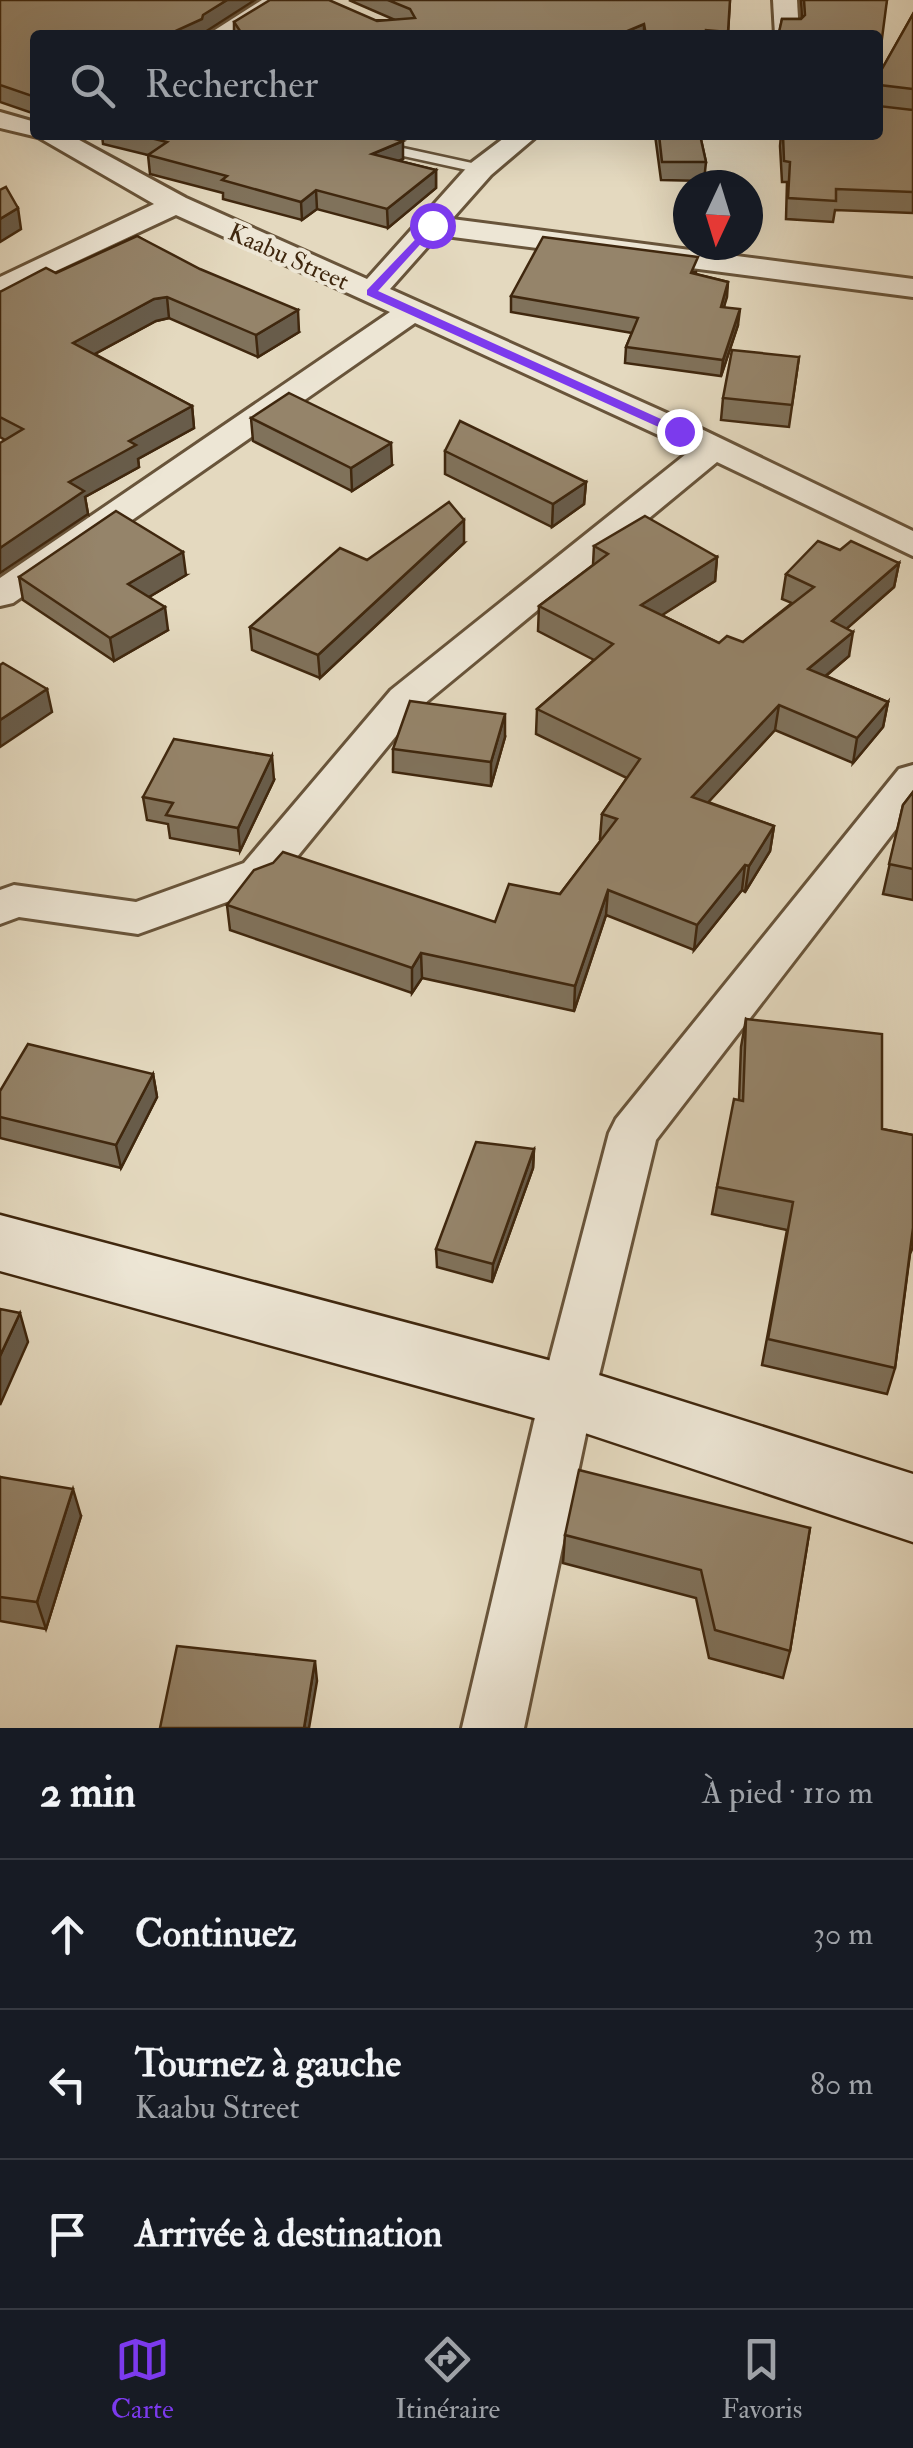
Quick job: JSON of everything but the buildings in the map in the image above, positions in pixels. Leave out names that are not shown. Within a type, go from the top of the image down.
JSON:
[{"type":"street","points":[[227,30],[279,0]]},
{"type":"street","points":[[785,0],[786,30]]},
{"type":"street","name":"Kaabu Street","points":[[0,120],[30,128]]},
{"type":"street","name":"Kaabu Street","points":[[63,140],[176,204],[714,448],[913,545]]},
{"type":"street","points":[[371,292],[481,169],[519,140]]},
{"type":"street","points":[[0,288],[176,204]]},
{"type":"street","points":[[432,225],[913,288]]},
{"type":"street","points":[[0,595],[412,311]]},
{"type":"street","points":[[0,908],[14,901],[138,918],[258,874],[406,699],[714,448]]},
{"type":"street","points":[[492,1728],[567,1396],[633,1133],[913,779]]},
{"type":"street","points":[[0,1242],[567,1396],[913,1508]]},
{"type":"lane","points":[[358,142],[481,169]]},
{"type":"route","points":[[432,225],[371,292],[679,431]]}]
